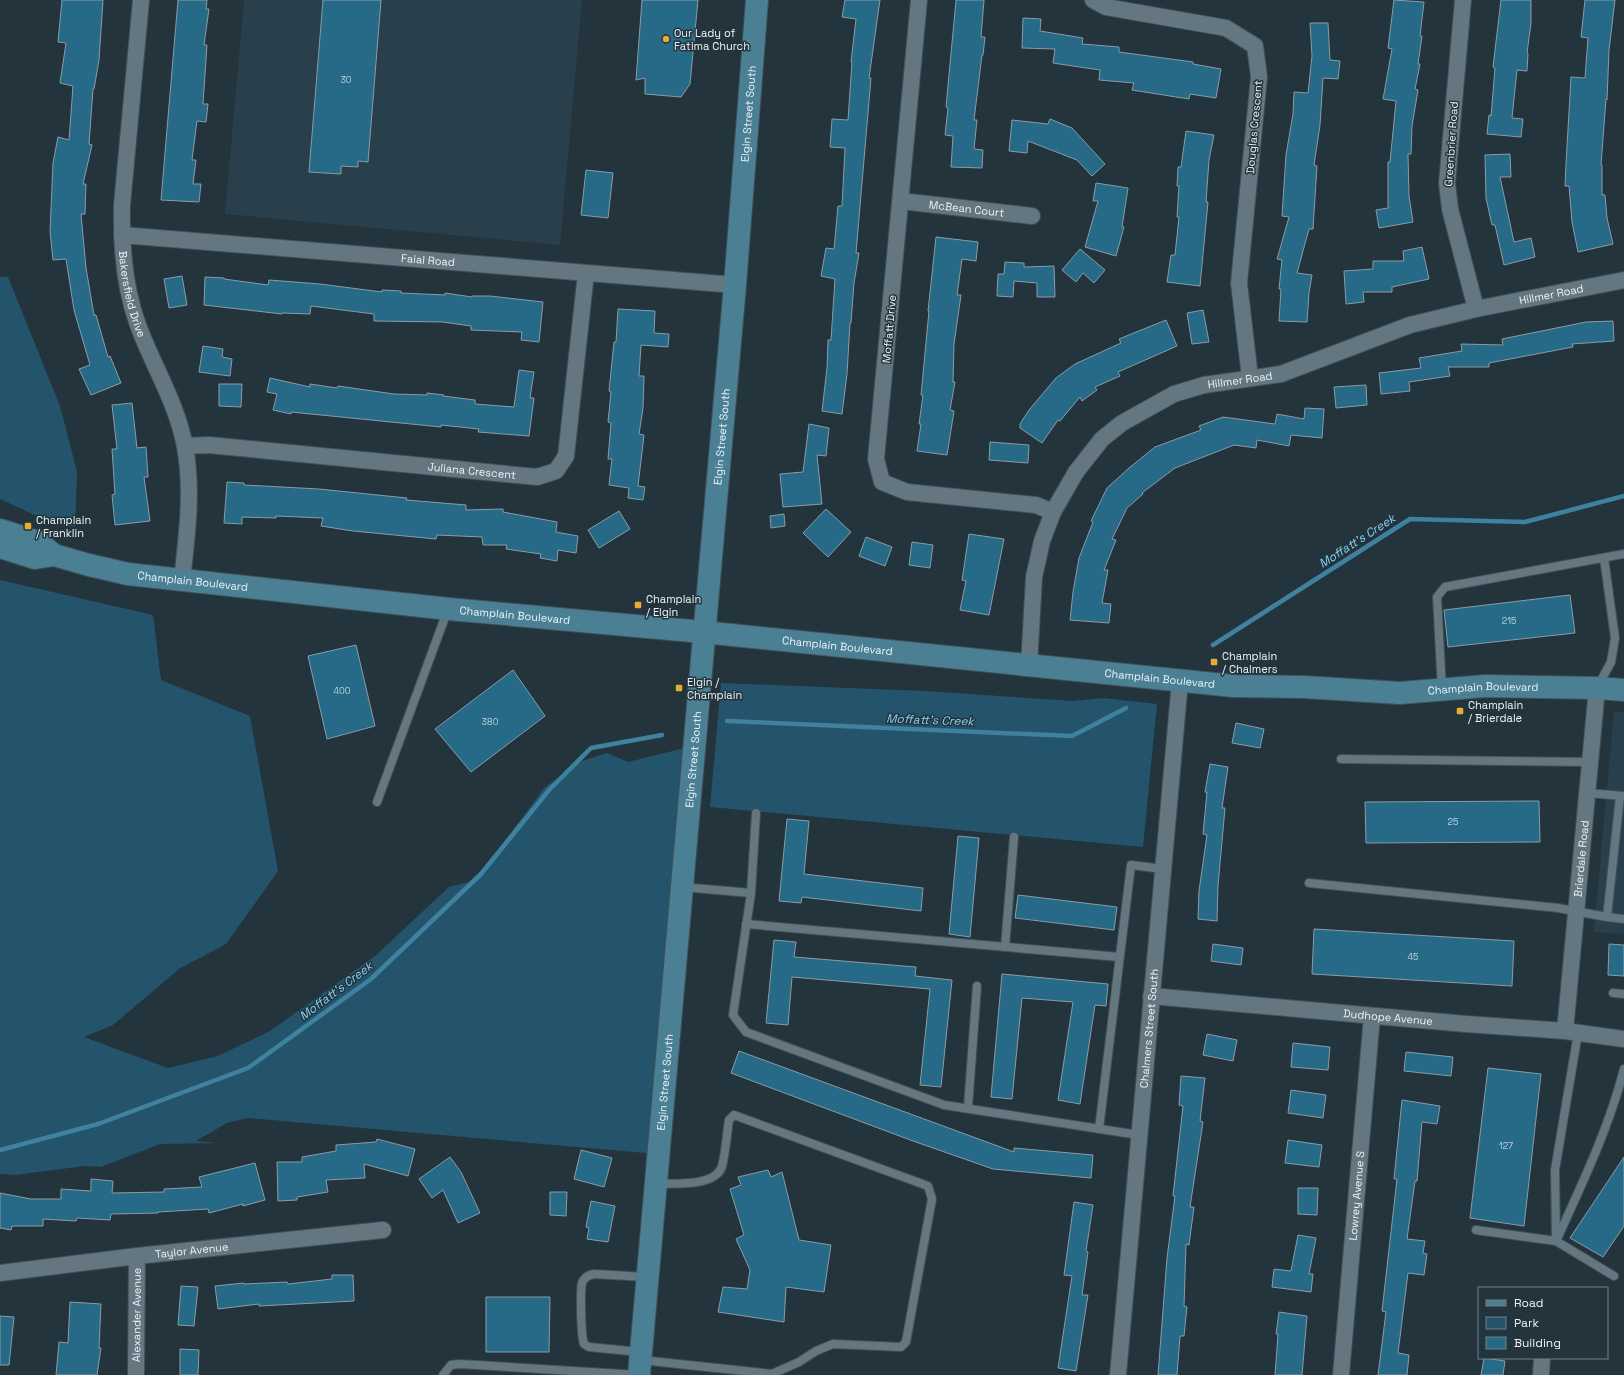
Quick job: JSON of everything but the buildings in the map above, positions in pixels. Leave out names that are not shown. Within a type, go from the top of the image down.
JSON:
[{"type":"street","name":"Bakersfield Drive","points":[[141,0],[122,205],[122,235],[127,280],[138,324],[167,389],[185,446],[189,480],[189,514],[182,580]]},
{"type":"street","name":"Elgin Street South","points":[[640,1366],[703,632],[735,285],[757,0]]},
{"type":"street","name":"Moffatt Drive","points":[[919,0],[876,459],[882,482],[907,492],[1036,506],[1053,512]]},
{"type":"street","name":"Douglas Crescent","points":[[1093,0],[1106,7],[1226,28],[1255,46],[1259,77],[1239,283],[1250,378]]},
{"type":"street","name":"Greenbrier Road","points":[[1463,0],[1447,183],[1450,209],[1476,309]]},
{"type":"street","name":"McBean Court","points":[[901,202],[1032,216]]},
{"type":"street","name":"Faial Road","points":[[122,235],[735,285]]},
{"type":"street","name":"Juliana Crescent","points":[[185,446],[217,445],[537,477],[556,471],[566,456],[586,273]]},
{"type":"street","name":"Hillmer Road","points":[[1029,666],[1034,577],[1042,541],[1053,512],[1076,472],[1102,439],[1122,422],[1174,394],[1204,385],[1281,374],[1410,325],[1476,309],[1624,280]]},
{"type":"street","name":"Champlain Boulevard","points":[[0,530],[38,542],[54,555],[128,574],[449,609],[703,632],[1029,666],[1240,686],[1304,687],[1381,693],[1485,686],[1597,688],[1624,690]]},
{"type":"street","name":"Champlain Boulevard","points":[[0,548],[35,558],[54,555]]},
{"type":"street","name":"Chalmers Street South","points":[[1118,1375],[1180,681]]},
{"type":"street","name":"Brierdale Road","points":[[1572,1032],[1577,912],[1597,688]]},
{"type":"street","name":"Dudhope Avenue","points":[[1151,996],[1572,1032],[1624,1039]]},
{"type":"street","name":"Lowrey Avenue S","points":[[1341,1375],[1372,1016]]},
{"type":"street","name":"Taylor Avenue","points":[[0,1273],[137,1256],[383,1230]]},
{"type":"street","name":"Alexander Avenue","points":[[136,1375],[137,1256]]},
{"type":"street","points":[[1541,1375],[1542,1359]]},
{"type":"lane","points":[[1442,690],[1437,598],[1445,587],[1624,554]]},
{"type":"lane","points":[[1597,688],[1611,662],[1614,638],[1604,558]]},
{"type":"lane","points":[[377,802],[449,609]]},
{"type":"lane","points":[[1341,759],[1590,762]]},
{"type":"lane","points":[[1588,793],[1622,796],[1607,917]]},
{"type":"lane","points":[[756,813],[751,893],[733,1015],[746,1032],[944,1104],[1139,1135]]},
{"type":"lane","points":[[1005,947],[1014,838]]},
{"type":"lane","points":[[1099,1129],[1131,865],[1163,869]]},
{"type":"lane","points":[[1309,883],[1558,908],[1624,919]]},
{"type":"lane","points":[[682,887],[751,893]]},
{"type":"lane","points":[[746,924],[1119,957]]},
{"type":"lane","points":[[968,1108],[977,986]]},
{"type":"lane","points":[[1613,993],[1624,994]]},
{"type":"lane","points":[[1556,1241],[1554,1170],[1572,1032]]},
{"type":"lane","points":[[1556,1241],[1586,1174],[1618,1090],[1624,1069]]},
{"type":"lane","points":[[443,1375],[451,1365],[460,1364],[640,1366],[772,1374],[799,1362],[816,1351],[833,1344],[901,1347],[906,1342],[932,1199],[928,1186],[734,1115],[729,1120],[721,1168],[716,1176],[705,1182],[656,1184]]},
{"type":"lane","points":[[1476,1230],[1556,1241],[1614,1276]]},
{"type":"lane","points":[[640,1366],[584,1344],[581,1334],[582,1284],[587,1276],[594,1274],[647,1278]]},
{"type":"shaded area","points":[[244,0],[582,0],[560,245],[225,214]]},
{"type":"shaded area","points":[[1614,711],[1624,712],[1624,934],[1594,932]]},
{"type":"green space","points":[[0,277],[8,277],[60,406],[77,472],[75,527],[41,518],[0,499]]},
{"type":"green space","points":[[0,580],[153,615],[161,680],[250,716],[278,871],[226,944],[179,969],[113,1025],[84,1037],[168,1068],[218,1056],[270,1031],[375,956],[449,887],[469,882],[486,866],[545,787],[582,761],[607,753],[628,762],[693,746],[657,1154],[248,1118],[227,1123],[196,1141],[218,1143],[160,1144],[101,1167],[85,1166],[15,1175],[0,1174]]},
{"type":"green space","points":[[721,683],[925,691],[1072,701],[1103,698],[1157,704],[1143,847],[710,807]]},
{"type":"waterway","name":"Moffatt's Creek","points":[[1213,645],[1410,519],[1525,522],[1624,496]]},
{"type":"waterway","name":"Moffatt's Creek","points":[[727,721],[1072,736],[1126,708]]},
{"type":"waterway","name":"Moffatt's Creek","points":[[0,1150],[98,1124],[248,1068],[371,979],[481,874],[549,790],[591,748],[662,735]]},
{"type":"place","name":"Our Lady of Fatima Church","points":[[666,39]]},
{"type":"place","name":"Champlain / Franklin","points":[[28,526]]},
{"type":"place","name":"Champlain / Elgin","points":[[638,605]]},
{"type":"place","name":"Champlain / Chalmers","points":[[1214,662]]},
{"type":"place","name":"Elgin / Champlain","points":[[679,688]]},
{"type":"place","name":"Champlain / Brierdale","points":[[1460,711]]}]
